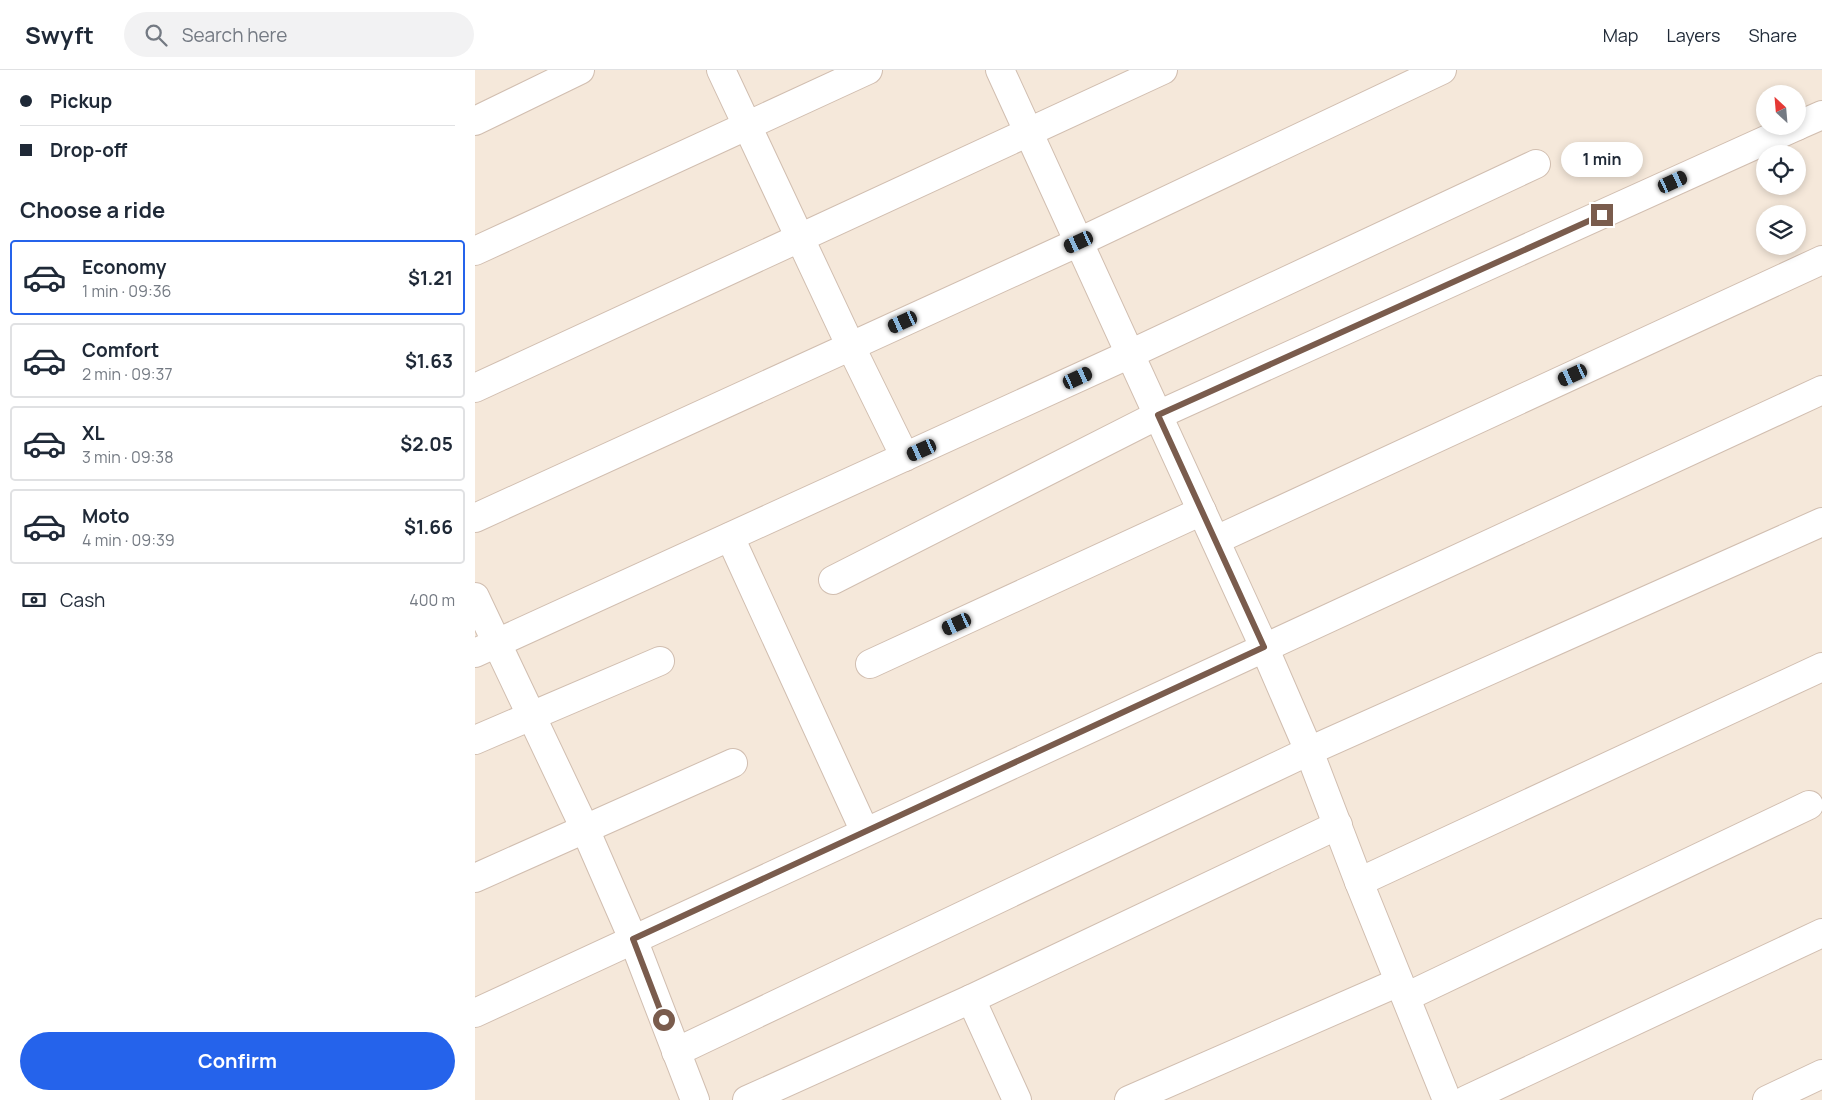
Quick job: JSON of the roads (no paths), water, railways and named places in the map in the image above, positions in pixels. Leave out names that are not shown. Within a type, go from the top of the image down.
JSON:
[{"type":"street","points":[[475,121],[580,70]]},
{"type":"street","points":[[721,70],[799,238],[905,457]]},
{"type":"street","points":[[475,251],[868,70]]},
{"type":"street","points":[[1000,70],[1264,647],[1309,752],[1447,1100]]},
{"type":"street","points":[[475,388],[1163,70]]},
{"type":"street","points":[[475,518],[1079,242],[1442,70]]},
{"type":"street","points":[[1806,122],[1822,115]]},
{"type":"street","points":[[833,580],[1158,415],[1777,135]]},
{"type":"street","points":[[486,648],[1130,354],[1536,164]]},
{"type":"street","points":[[1216,540],[1822,260]]},
{"type":"street","points":[[475,1013],[1822,390]]},
{"type":"street","points":[[869,664],[1202,511]]},
{"type":"street","points":[[677,1052],[1309,752],[1822,522]]},
{"type":"street","points":[[730,537],[865,832]]},
{"type":"street","points":[[475,596],[486,648],[532,715],[585,829],[633,939],[695,1100]]},
{"type":"street","points":[[475,740],[660,660]]},
{"type":"street","points":[[1359,882],[1822,666]]},
{"type":"street","points":[[475,878],[733,763]]},
{"type":"street","points":[[1129,1100],[1402,990],[1809,805]]},
{"type":"street","points":[[747,1100],[971,999],[1338,825]]},
{"type":"street","points":[[1466,1100],[1822,933]]},
{"type":"street","points":[[971,999],[1017,1100]]},
{"type":"street","points":[[1767,1100],[1822,1074]]}]
